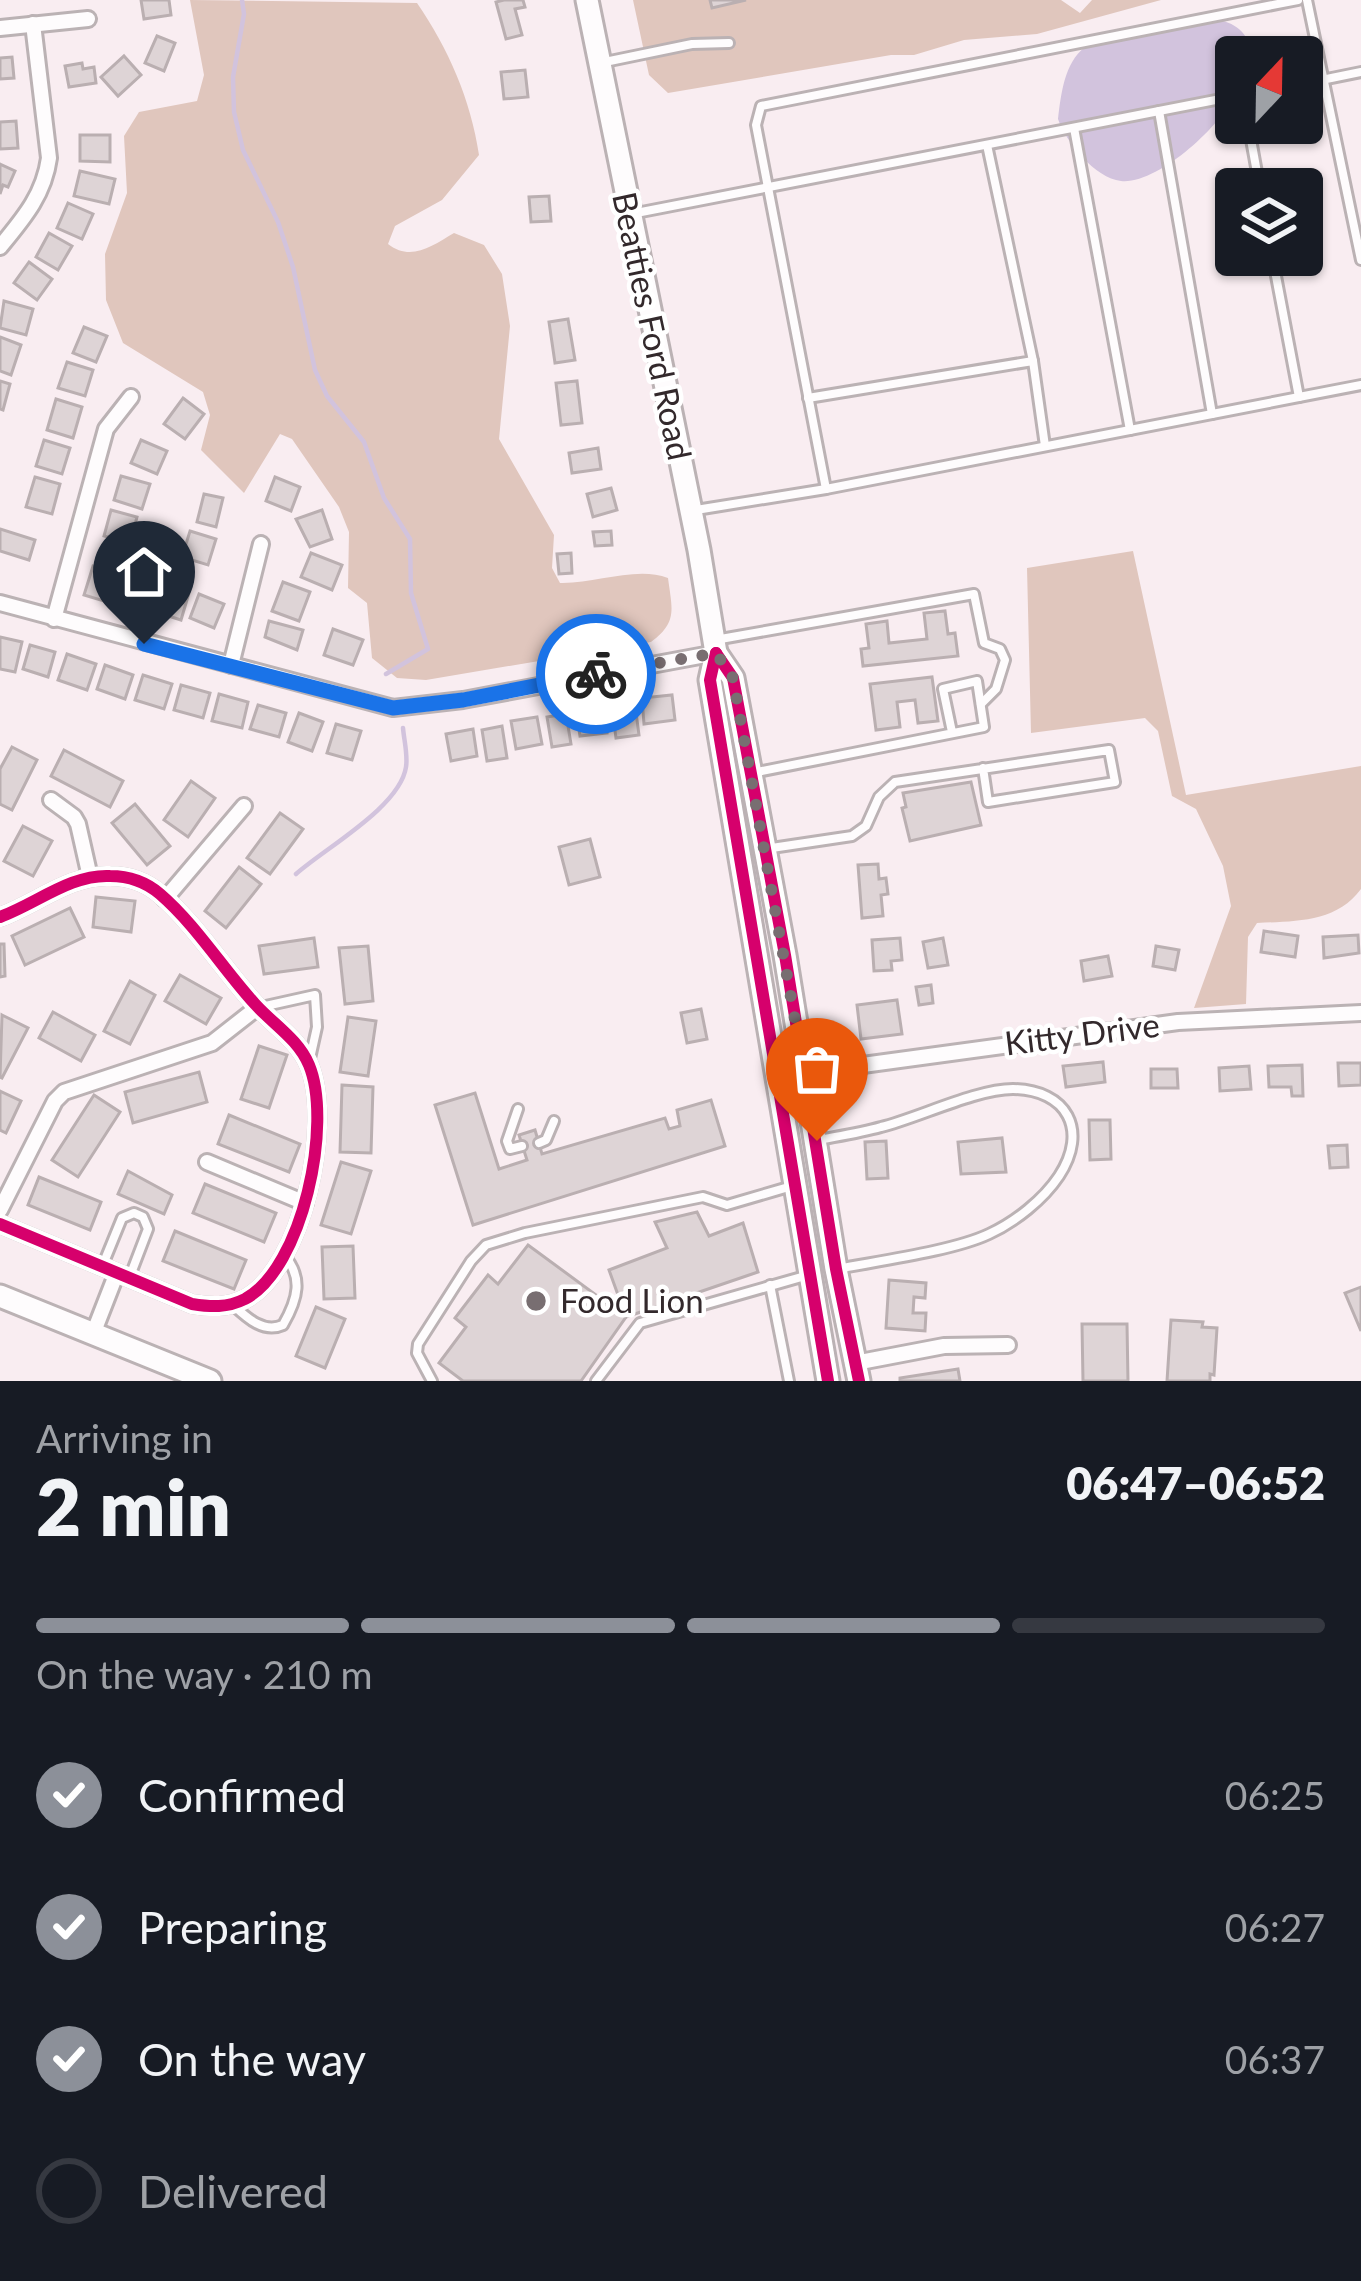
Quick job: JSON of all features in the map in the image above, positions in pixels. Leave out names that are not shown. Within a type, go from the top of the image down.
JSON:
[{"type":"main road","name":"Beatties Ford Road","points":[[587,0],[692,511],[715,647],[710,680],[828,1381]]},
{"type":"main road","name":"Beatties Ford Road","points":[[715,647],[733,678],[857,1372]]},
{"type":"main road","points":[[0,1296],[210,1381]]},
{"type":"street","points":[[0,28],[88,19]]},
{"type":"street","points":[[0,247],[24,219],[46,178],[49,158],[33,24]]},
{"type":"street","points":[[54,619],[106,429],[131,397]]},
{"type":"street","points":[[231,665],[261,544]]},
{"type":"street","points":[[0,603],[393,708],[416,708],[715,647]]},
{"type":"street","points":[[51,800],[78,824],[90,877]]},
{"type":"street","points":[[165,899],[244,806]]},
{"type":"street","points":[[0,917],[90,877],[141,882],[165,899],[258,1007],[292,1038],[309,1064],[319,1117],[305,1203],[282,1253],[250,1297],[232,1304],[214,1308],[192,1304],[0,1224]]},
{"type":"street","points":[[0,1210],[55,1101],[64,1092],[212,1043],[258,1007]]},
{"type":"street","name":"Kitty Drive","points":[[805,1073],[1178,1022],[1361,1013]]},
{"type":"street","points":[[207,1162],[305,1203]]},
{"type":"street","points":[[93,1334],[115,1274]]},
{"type":"street","points":[[857,1372],[944,1346],[1008,1345]]},
{"type":"lane","points":[[826,489],[756,124],[761,106],[1298,0]]},
{"type":"lane","points":[[1307,0],[1361,260]]},
{"type":"lane","points":[[598,63],[692,44],[729,43]]},
{"type":"lane","points":[[1323,80],[1361,73]]},
{"type":"lane","points":[[628,214],[1215,101]]},
{"type":"lane","points":[[1159,112],[1211,414]]},
{"type":"lane","points":[[1074,128],[1130,430]]},
{"type":"lane","points":[[987,145],[1033,361],[1045,446]]},
{"type":"lane","points":[[1276,276],[1299,397]]},
{"type":"lane","points":[[808,398],[1033,361]]},
{"type":"lane","points":[[692,511],[1361,385]]},
{"type":"lane","points":[[715,647],[974,594],[984,643],[1000,649],[1005,660],[996,689],[981,704]]},
{"type":"lane","points":[[751,774],[984,727],[977,681],[943,689],[952,733]]},
{"type":"lane","points":[[764,849],[852,836],[866,826],[880,797],[895,782],[983,768],[1108,750],[1115,782],[988,802],[983,768]]},
{"type":"lane","points":[[258,1007],[315,995],[317,1028],[309,1064]]},
{"type":"lane","points":[[817,1141],[1009,1089],[1041,1093],[1057,1100],[1070,1115],[1072,1138],[1060,1174],[1013,1222],[983,1238],[836,1269]]},
{"type":"lane","points":[[518,1109],[507,1141],[510,1149],[522,1146]]},
{"type":"lane","points":[[538,1143],[551,1133],[554,1120]]},
{"type":"lane","points":[[432,1381],[417,1353],[418,1344],[486,1245],[703,1198],[727,1204],[793,1186]]},
{"type":"lane","points":[[134,1213],[143,1216],[148,1229],[115,1274],[122,1218],[134,1213]]},
{"type":"lane","points":[[232,1304],[262,1326],[283,1325],[298,1282],[294,1267],[282,1253]]},
{"type":"lane","points":[[596,1381],[640,1323],[809,1275]]},
{"type":"lane","points":[[770,1285],[789,1381]]},
{"type":"shaded area","points":[[190,0],[417,3],[457,75],[479,155],[442,200],[395,226],[388,244],[413,252],[454,233],[484,245],[502,274],[510,326],[499,439],[554,535],[552,568],[560,583],[643,574],[668,578],[669,621],[651,642],[426,680],[397,678],[372,658],[367,603],[348,588],[349,532],[339,507],[292,439],[280,434],[244,493],[201,450],[210,415],[203,392],[123,343],[106,300],[105,254],[127,193],[124,136],[139,112],[197,101],[204,75]]},
{"type":"shaded area","points":[[633,0],[1061,0],[1080,13],[1092,0],[1161,0],[1037,34],[964,40],[914,55],[668,93],[649,75]]},
{"type":"shaded area","points":[[1218,20],[1245,36],[1215,36],[1215,123],[1187,151],[1152,173],[1136,180],[1111,178],[1075,148],[1058,119],[1065,80],[1078,54],[1094,42]]},
{"type":"shaded area","points":[[1133,551],[1186,795],[1361,766],[1361,889],[1327,914],[1257,923],[1248,937],[1246,1004],[1194,1008],[1231,906],[1223,866],[1196,809],[1172,796],[1158,731],[1145,718],[1031,733],[1027,568]]},
{"type":"building","points":[[141,0],[169,0],[171,15],[144,19]]},
{"type":"building","points":[[523,0],[525,7],[515,9],[522,35],[506,39],[496,2]]},
{"type":"building","points":[[710,0],[746,0],[712,8]]},
{"type":"building","points":[[157,36],[175,43],[164,71],[145,63]]},
{"type":"building","points":[[124,56],[141,75],[118,96],[101,77]]},
{"type":"building","points":[[12,57],[14,78],[0,79],[0,58]]},
{"type":"building","points":[[82,63],[83,69],[94,67],[96,83],[69,87],[65,66]]},
{"type":"building","points":[[525,70],[528,97],[504,99],[501,72]]},
{"type":"building","points":[[16,121],[18,148],[0,149],[0,122]]},
{"type":"building","points":[[80,135],[110,135],[110,162],[80,161]]},
{"type":"building","points":[[0,164],[15,171],[0,194]]},
{"type":"building","points":[[80,171],[115,179],[109,204],[74,196]]},
{"type":"building","points":[[549,196],[551,221],[531,222],[529,197]]},
{"type":"building","points":[[68,203],[93,214],[82,239],[57,228]]},
{"type":"building","points":[[49,233],[72,246],[58,270],[36,257]]},
{"type":"building","points":[[29,262],[52,279],[37,300],[14,283]]},
{"type":"building","points":[[4,301],[33,309],[26,335],[0,328]]},
{"type":"building","points":[[568,319],[575,360],[555,363],[549,322]]},
{"type":"building","points":[[84,327],[107,336],[96,362],[73,353]]},
{"type":"building","points":[[0,337],[21,345],[11,375],[0,371]]},
{"type":"building","points":[[67,362],[93,370],[85,396],[58,388]]},
{"type":"building","points":[[0,381],[10,384],[3,410],[0,409]]},
{"type":"building","points":[[577,381],[582,423],[561,425],[556,383]]},
{"type":"building","points":[[183,398],[204,414],[185,439],[164,424]]},
{"type":"building","points":[[56,399],[82,407],[73,438],[47,430]]},
{"type":"building","points":[[44,440],[70,448],[62,474],[36,466]]},
{"type":"building","points":[[141,440],[167,451],[157,474],[131,463]]},
{"type":"building","points":[[598,448],[601,469],[572,473],[569,453]]},
{"type":"building","points":[[121,476],[150,484],[142,509],[114,500]]},
{"type":"building","points":[[35,477],[60,484],[52,514],[26,507]]},
{"type":"building","points":[[275,477],[300,487],[291,511],[266,501]]},
{"type":"building","points":[[611,488],[617,510],[593,517],[587,494]]},
{"type":"building","points":[[204,494],[223,498],[216,527],[197,522]]},
{"type":"building","points":[[111,510],[137,517],[130,543],[104,536]]},
{"type":"building","points":[[322,510],[332,539],[310,547],[296,519]]},
{"type":"building","points":[[0,529],[35,540],[29,560],[0,551]]},
{"type":"building","points":[[190,531],[216,539],[208,565],[182,557]]},
{"type":"building","points":[[611,531],[612,545],[595,546],[593,532]]},
{"type":"building","points":[[311,553],[342,565],[332,590],[301,577]]},
{"type":"building","points":[[571,553],[572,573],[559,574],[557,554]]},
{"type":"building","points":[[93,566],[116,573],[107,602],[84,595]]},
{"type":"building","points":[[126,578],[151,586],[143,611],[118,604]]},
{"type":"building","points":[[283,582],[310,592],[299,621],[272,611]]},
{"type":"building","points":[[164,586],[189,593],[181,620],[156,612]]},
{"type":"building","points":[[199,594],[224,604],[214,628],[190,618]]},
{"type":"building","points":[[945,611],[958,656],[863,666],[861,649],[869,648],[866,624],[887,621],[889,643],[927,639],[924,613]]},
{"type":"building","points":[[269,621],[303,630],[297,650],[265,637]]},
{"type":"building","points":[[333,629],[363,640],[353,665],[324,655]]},
{"type":"building","points":[[0,637],[22,642],[15,672],[0,669]]},
{"type":"building","points":[[30,645],[55,652],[48,677],[23,669]]},
{"type":"building","points":[[67,654],[96,664],[87,690],[58,680]]},
{"type":"building","points":[[105,665],[133,675],[125,699],[97,689]]},
{"type":"building","points":[[143,675],[172,684],[164,709],[135,700]]},
{"type":"building","points":[[932,677],[938,721],[918,723],[915,700],[897,702],[900,727],[876,730],[870,684]]},
{"type":"building","points":[[181,685],[210,693],[203,718],[174,710]]},
{"type":"building","points":[[219,694],[248,702],[242,728],[212,721]]},
{"type":"building","points":[[672,695],[675,720],[644,724],[642,698]]},
{"type":"building","points":[[258,705],[286,713],[279,737],[250,729]]},
{"type":"building","points":[[635,705],[639,735],[616,738],[612,708]]},
{"type":"building","points":[[603,706],[607,733],[580,736],[576,710]]},
{"type":"building","points":[[299,713],[323,722],[312,751],[288,742]]},
{"type":"building","points":[[566,714],[571,744],[552,747],[547,717]]},
{"type":"building","points":[[537,717],[542,744],[516,749],[511,721]]},
{"type":"building","points":[[336,724],[361,731],[352,760],[327,753]]},
{"type":"building","points":[[502,726],[507,758],[487,761],[482,730]]},
{"type":"building","points":[[473,729],[477,756],[451,761],[446,734]]},
{"type":"building","points":[[12,747],[37,760],[12,810],[0,804],[0,769]]},
{"type":"building","points":[[64,750],[123,781],[110,807],[51,776]]},
{"type":"building","points":[[191,781],[215,798],[188,837],[164,820]]},
{"type":"building","points":[[971,782],[981,825],[910,841],[903,793]]},
{"type":"building","points":[[135,804],[170,846],[147,865],[112,823]]},
{"type":"building","points":[[280,813],[303,829],[270,874],[247,858]]},
{"type":"building","points":[[23,826],[52,841],[33,876],[4,861]]},
{"type":"building","points":[[590,839],[600,877],[569,885],[559,847]]},
{"type":"building","points":[[878,864],[879,879],[886,878],[888,894],[881,895],[883,916],[862,918],[858,865]]},
{"type":"building","points":[[239,867],[261,884],[226,928],[205,911]]},
{"type":"building","points":[[96,897],[135,901],[131,932],[93,927]]},
{"type":"building","points":[[70,908],[84,937],[25,965],[12,936]]},
{"type":"building","points":[[1264,931],[1298,936],[1295,957],[1261,952]]},
{"type":"building","points":[[1358,935],[1359,953],[1324,958],[1323,937]]},
{"type":"building","points":[[314,938],[318,967],[264,974],[259,946]]},
{"type":"building","points":[[900,938],[902,960],[891,961],[892,970],[874,971],[872,940]]},
{"type":"building","points":[[943,938],[948,965],[928,968],[923,942]]},
{"type":"building","points":[[0,944],[4,944],[5,976],[0,977]]},
{"type":"building","points":[[368,946],[373,1001],[345,1004],[339,948]]},
{"type":"building","points":[[1156,946],[1179,950],[1175,970],[1153,966]]},
{"type":"building","points":[[1108,956],[1112,976],[1084,981],[1081,961]]},
{"type":"building","points":[[180,975],[221,998],[206,1024],[165,1001]]},
{"type":"building","points":[[130,981],[155,995],[130,1044],[104,1031]]},
{"type":"building","points":[[931,985],[933,1003],[919,1005],[916,987]]},
{"type":"building","points":[[897,1000],[902,1034],[861,1039],[857,1005]]},
{"type":"building","points":[[701,1009],[707,1039],[687,1043],[681,1013]]},
{"type":"building","points":[[53,1012],[95,1035],[81,1061],[39,1038]]},
{"type":"building","points":[[2,1015],[28,1028],[2,1078],[0,1077]]},
{"type":"building","points":[[348,1017],[376,1021],[368,1076],[340,1072]]},
{"type":"building","points":[[259,1046],[287,1055],[269,1108],[241,1099]]},
{"type":"building","points":[[1103,1062],[1105,1082],[1066,1087],[1063,1066]]},
{"type":"building","points":[[1338,1063],[1361,1063],[1361,1085],[1339,1086]]},
{"type":"building","points":[[1302,1065],[1303,1096],[1292,1096],[1291,1087],[1269,1087],[1268,1066]]},
{"type":"building","points":[[1249,1066],[1251,1089],[1220,1091],[1219,1068]]},
{"type":"building","points":[[1151,1069],[1177,1069],[1178,1088],[1151,1088]]},
{"type":"building","points":[[199,1072],[207,1102],[133,1123],[125,1092]]},
{"type":"building","points":[[342,1085],[373,1087],[371,1153],[340,1152]]},
{"type":"building","points":[[0,1091],[21,1101],[6,1133],[0,1130]]},
{"type":"building","points":[[475,1093],[499,1169],[527,1160],[519,1135],[535,1130],[542,1154],[665,1118],[669,1129],[680,1126],[677,1110],[711,1100],[725,1146],[473,1225],[435,1105]]},
{"type":"building","points":[[94,1095],[120,1112],[78,1177],[52,1160]]},
{"type":"building","points":[[229,1115],[300,1144],[289,1172],[218,1144]]},
{"type":"building","points":[[1089,1120],[1110,1120],[1111,1159],[1090,1160]]},
{"type":"building","points":[[1002,1138],[1006,1172],[961,1174],[958,1142]]},
{"type":"building","points":[[886,1141],[888,1178],[867,1179],[865,1142]]},
{"type":"building","points":[[1347,1145],[1348,1167],[1330,1168],[1328,1146]]},
{"type":"building","points":[[341,1162],[371,1171],[351,1234],[321,1225]]},
{"type":"building","points":[[128,1171],[172,1195],[164,1214],[118,1194]]},
{"type":"building","points":[[39,1177],[101,1202],[90,1230],[28,1205]]},
{"type":"building","points":[[205,1184],[276,1213],[264,1242],[193,1213]]},
{"type":"building","points":[[697,1212],[709,1236],[743,1223],[758,1272],[626,1317],[609,1270],[667,1248],[655,1222]]},
{"type":"building","points":[[175,1231],[246,1260],[234,1289],[163,1261]]},
{"type":"building","name":"Food Lion","points":[[528,1245],[626,1317],[581,1381],[463,1381],[439,1363],[466,1327],[455,1318],[488,1275],[498,1284]]},
{"type":"building","points":[[353,1246],[355,1298],[324,1299],[322,1247]]},
{"type":"building","points":[[889,1280],[926,1283],[925,1298],[914,1297],[913,1313],[926,1313],[925,1331],[886,1328]]},
{"type":"building","points":[[1361,1287],[1361,1331],[1345,1293]]},
{"type":"building","points":[[316,1307],[345,1319],[325,1368],[296,1356]]},
{"type":"building","points":[[1171,1320],[1217,1328],[1210,1381],[1167,1381]]},
{"type":"building","points":[[1082,1324],[1127,1324],[1128,1381],[1083,1381]]},
{"type":"building","points":[[958,1369],[960,1381],[900,1381],[900,1378]]},
{"type":"waterway","points":[[242,0],[244,14],[233,77],[234,112],[243,150],[278,222],[293,267],[315,370],[327,396],[364,442],[384,498],[410,539],[411,593],[428,649],[386,674]]},
{"type":"waterway","points":[[296,874],[376,812],[401,782],[406,767],[403,728]]},
{"type":"cycle path","points":[[716,653],[733,678],[859,1381]]},
{"type":"cycle path","points":[[716,653],[710,680],[828,1381]]},
{"type":"cycle path","points":[[0,917],[96,877],[117,876],[155,890],[299,1047],[316,1090],[317,1122],[315,1156],[297,1227],[265,1282],[238,1302],[192,1304],[0,1224]]},
{"type":"way so far","points":[[596,674],[716,653],[733,678],[817,1141]]},
{"type":"place","name":"Food Lion","points":[[536,1301]]},
{"type":"route","points":[[144,644],[393,708],[416,708],[596,674]]}]
